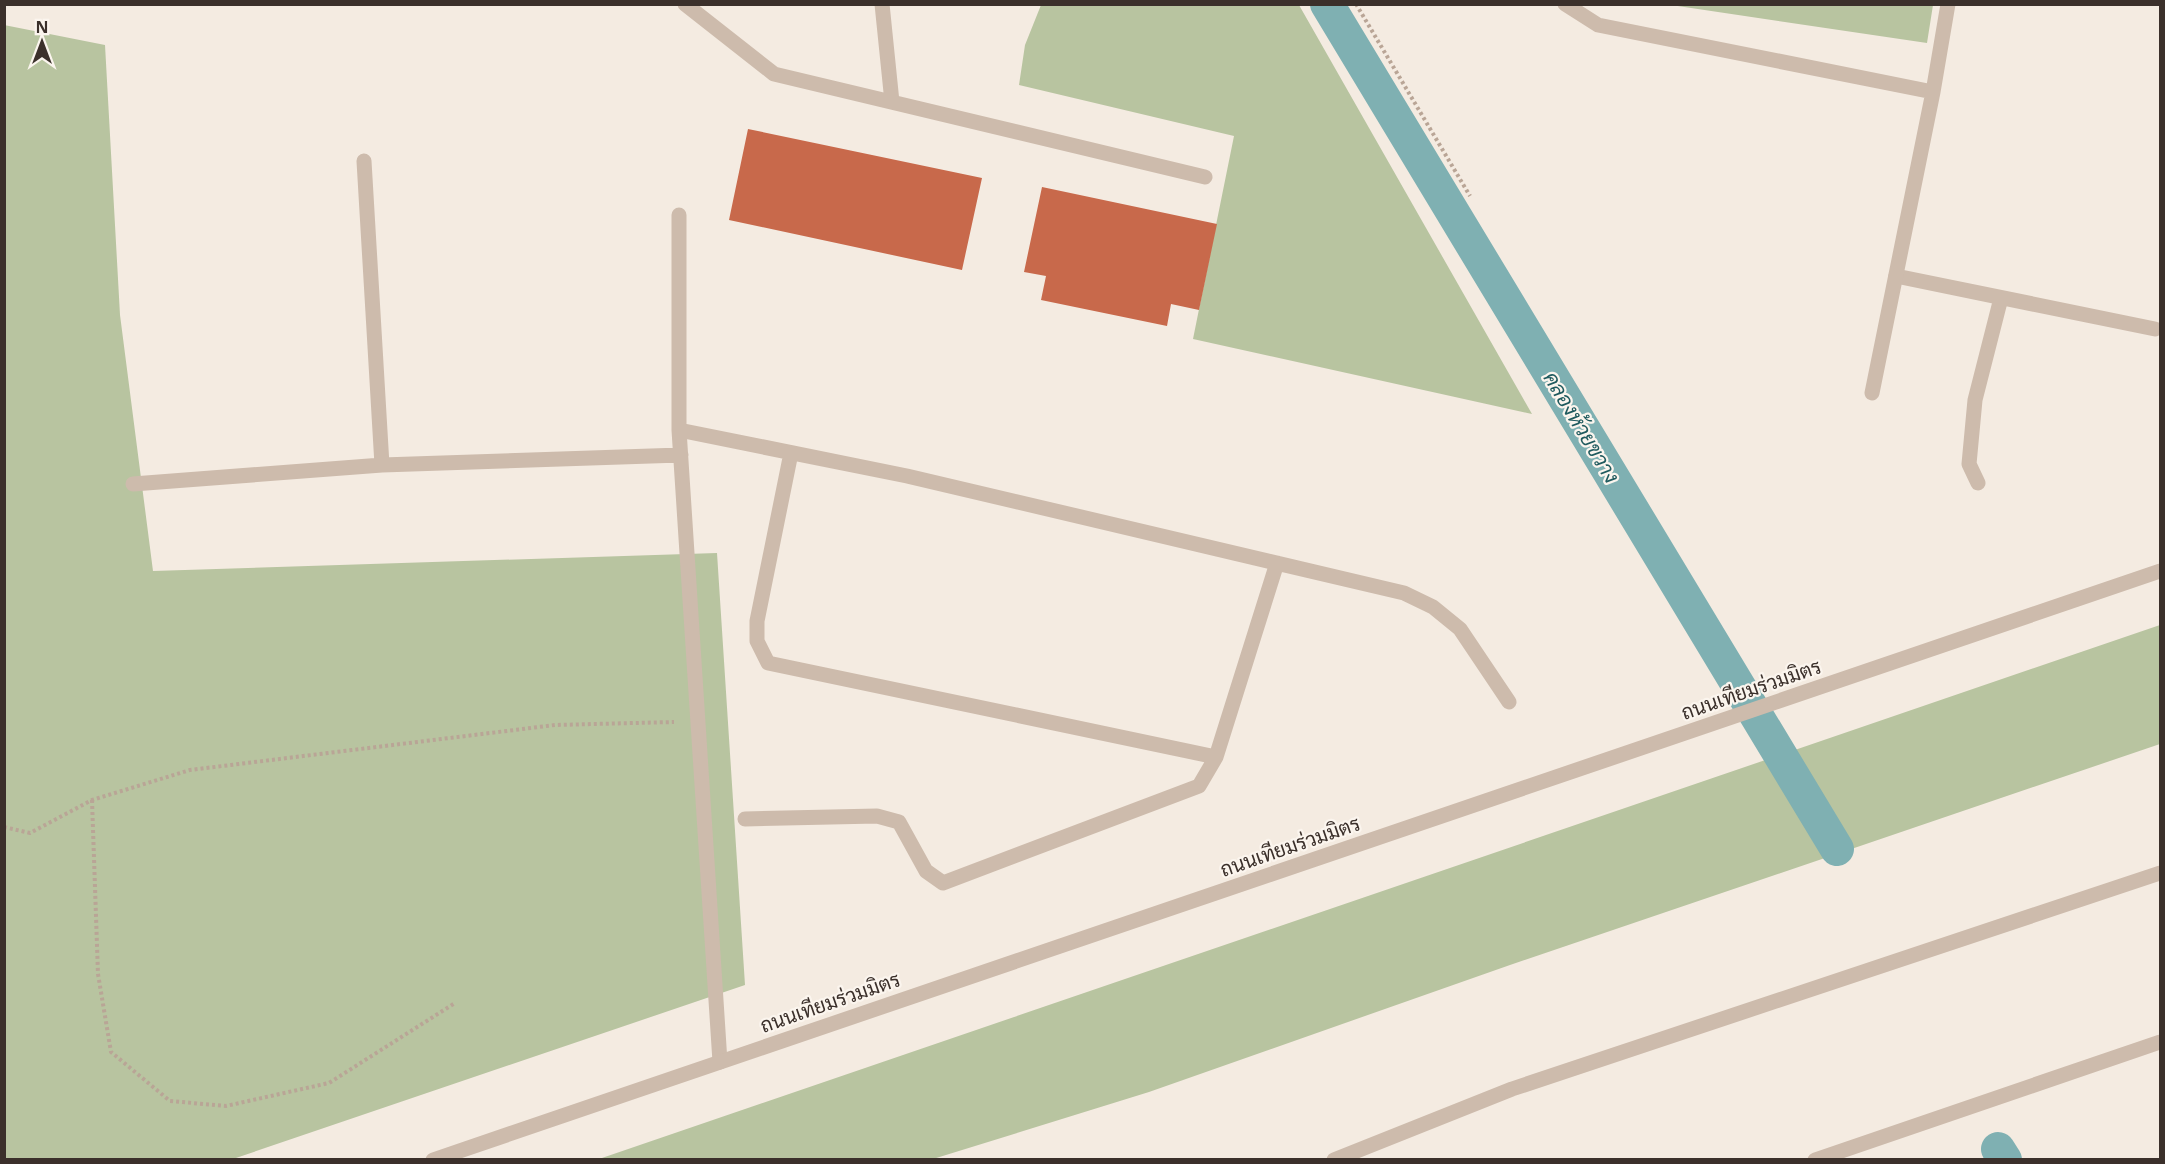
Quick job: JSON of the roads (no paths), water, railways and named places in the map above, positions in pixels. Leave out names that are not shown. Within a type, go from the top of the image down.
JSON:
[{"type":"street","points":[[685,4],[774,74],[1204,177]]},
{"type":"street","points":[[882,4],[892,102]]},
{"type":"street","points":[[1565,4],[1598,25],[1933,92]]},
{"type":"street","points":[[1872,393],[1933,92],[1948,4]]},
{"type":"street","points":[[364,161],[382,465]]},
{"type":"street","points":[[680,214],[681,455],[720,1062]]},
{"type":"street","points":[[1896,276],[2155,329]]},
{"type":"street","points":[[1978,483],[1969,464],[1975,400],[2001,298]]},
{"type":"street","points":[[680,430],[907,476],[1404,592],[1434,607],[1460,629],[1509,702]]},
{"type":"street","points":[[791,453],[757,621],[757,641],[768,663],[1216,757]]},
{"type":"street","points":[[133,484],[382,465],[681,455]]},
{"type":"street","points":[[745,819],[878,816],[899,822],[926,871],[943,883],[1199,786],[1216,757],[1277,562]]},
{"type":"street","name":"ถนนเทียมร่วมมิตร","points":[[433,1160],[2160,571]]},
{"type":"street","points":[[1334,1160],[1512,1089],[2160,873]]},
{"type":"street","points":[[1815,1160],[2160,1042]]},
{"type":"waterway","name":"คลองห้วยขวาง","points":[[1327,4],[1837,849]]},
{"type":"waterway","name":"คลองห้วยขวาง","points":[[1998,1149],[2005,1160]]}]
